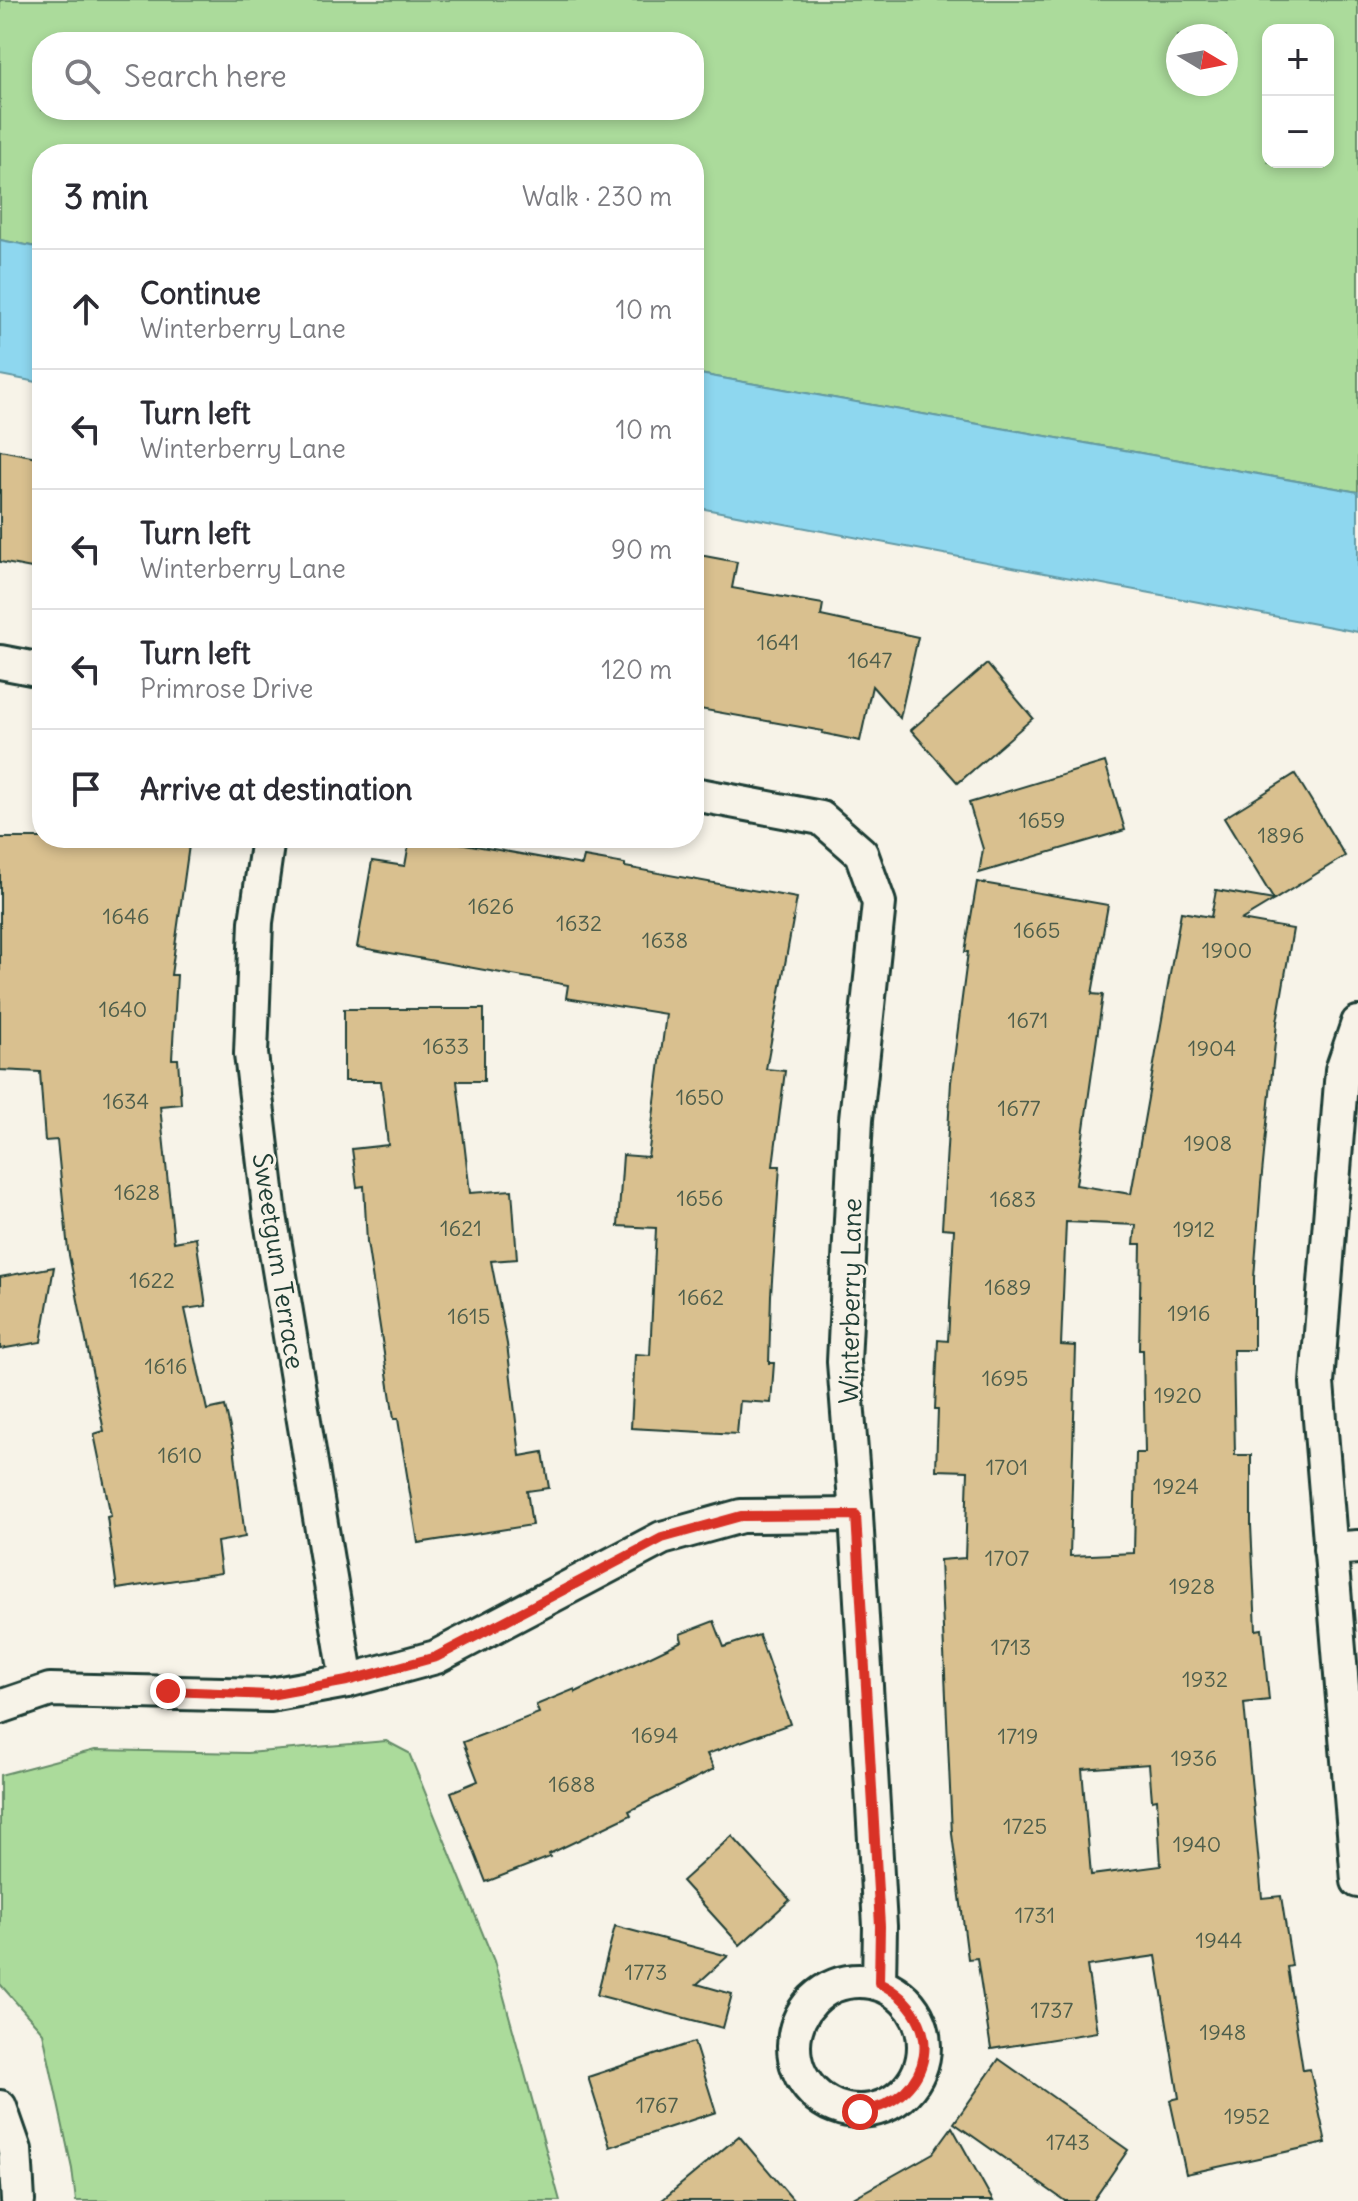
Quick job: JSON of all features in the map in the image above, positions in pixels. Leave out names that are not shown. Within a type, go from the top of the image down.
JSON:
[{"type":"street","points":[[0,662],[32,668]]},
{"type":"street","name":"Winterberry Lane","points":[[704,796],[821,818],[861,853],[879,903],[856,1119],[844,1362],[880,1926],[879,1983]]},
{"type":"street","name":"Sweetgum Terrace","points":[[267,848],[256,922],[251,1054],[270,1215],[347,1681]]},
{"type":"street","points":[[1358,1023],[1342,1070],[1317,1383],[1344,1548],[1358,1881]]},
{"type":"street","points":[[0,1707],[50,1690],[270,1695],[347,1681],[436,1657],[662,1538],[741,1516],[856,1515]]},
{"type":"street","points":[[858,1980],[879,1983],[897,1992],[911,2007],[921,2025],[924,2045],[921,2065],[912,2084],[899,2099],[860,2112],[839,2109],[821,2100],[807,2086],[797,2068],[794,2047],[797,2027],[805,2008],[819,1993],[838,1984],[858,1980]]},
{"type":"street","points":[[0,2107],[15,2150],[18,2201]]},
{"type":"green space","points":[[0,0],[1358,0],[1358,492],[704,375],[704,144],[32,144],[32,246],[0,240]]},
{"type":"green space","points":[[386,1741],[409,1753],[494,1961],[560,2201],[76,2201],[43,2033],[0,1984],[0,1775],[95,1750],[247,1753]]},
{"type":"water","points":[[0,240],[32,246],[32,381],[0,375]]},
{"type":"water","points":[[704,375],[1358,492],[1358,632],[704,509]]},
{"type":"building","points":[[0,450],[32,456],[32,568],[0,562]]},
{"type":"building","points":[[704,556],[737,562],[732,588],[823,604],[821,616],[918,637],[900,718],[872,686],[860,741],[823,731],[704,710]]},
{"type":"building","points":[[987,664],[1033,718],[958,783],[911,730]]},
{"type":"building","points":[[1105,762],[1125,830],[979,873],[983,849],[969,803]]},
{"type":"building","points":[[1295,774],[1345,856],[1274,900],[1224,818]]},
{"type":"building","points":[[0,838],[32,838],[32,848],[189,848],[171,975],[177,975],[172,1059],[178,1059],[181,1104],[160,1106],[174,1242],[196,1238],[206,1306],[185,1309],[207,1410],[225,1406],[234,1446],[245,1537],[217,1542],[221,1573],[117,1589],[107,1517],[111,1516],[94,1434],[104,1431],[68,1250],[57,1140],[45,1141],[40,1072],[0,1070]]},
{"type":"building","points":[[408,848],[487,848],[582,865],[584,857],[797,898],[766,1069],[785,1071],[773,1166],[780,1166],[771,1295],[769,1363],[774,1363],[771,1403],[740,1401],[737,1434],[631,1428],[635,1354],[650,1355],[656,1228],[618,1226],[623,1155],[648,1157],[666,1014],[566,998],[568,985],[357,947],[372,861],[405,866]]},
{"type":"building","points":[[977,882],[1108,905],[1092,994],[1103,995],[1076,1185],[1131,1194],[1181,912],[1211,917],[1216,890],[1274,900],[1241,920],[1293,929],[1277,1022],[1261,1184],[1254,1278],[1254,1350],[1233,1350],[1235,1455],[1251,1455],[1256,1630],[1262,1629],[1269,1700],[1244,1703],[1262,1898],[1281,1896],[1292,1966],[1287,1967],[1303,2070],[1310,2069],[1326,2143],[1186,2174],[1170,2100],[1179,2098],[1156,1956],[1087,1966],[1097,2032],[991,2049],[977,1958],[968,1959],[952,1834],[940,1560],[965,1558],[968,1471],[936,1470],[938,1340],[948,1341],[954,1229],[942,1228],[951,1082],[968,952],[965,952]],"holes":[[[1066,1222],[1136,1225],[1134,1244],[1141,1244],[1139,1350],[1143,1350],[1145,1453],[1136,1453],[1134,1553],[1070,1556],[1076,1346],[1061,1345]],[[1149,1764],[1152,1800],[1157,1799],[1161,1866],[1091,1875],[1082,1769]]]},
{"type":"building","points":[[344,1009],[484,1009],[484,1081],[457,1081],[470,1193],[512,1190],[517,1259],[491,1261],[507,1344],[520,1456],[543,1452],[549,1488],[527,1491],[532,1525],[418,1543],[398,1419],[394,1419],[367,1242],[364,1186],[357,1187],[352,1149],[388,1145],[381,1081],[344,1081]]},
{"type":"building","points":[[54,1267],[41,1342],[0,1349],[0,1277]]},
{"type":"building","points":[[714,1621],[724,1647],[759,1635],[790,1724],[707,1754],[714,1769],[629,1811],[631,1815],[549,1854],[550,1857],[486,1882],[451,1792],[478,1781],[463,1742],[539,1713],[536,1705],[575,1689],[576,1692],[682,1641],[680,1634]]},
{"type":"building","points":[[732,1836],[790,1900],[740,1945],[682,1881]]},
{"type":"building","points":[[615,1926],[728,1956],[697,1984],[732,1994],[723,2028],[597,1995]]},
{"type":"building","points":[[694,2042],[716,2112],[610,2147],[588,2077]]},
{"type":"building","points":[[999,2059],[1128,2150],[1093,2201],[1065,2201],[954,2123]]},
{"type":"building","points":[[952,2127],[993,2201],[848,2201],[933,2153]]},
{"type":"building","points":[[739,2136],[794,2201],[661,2201]]},
{"type":"route","points":[[168,1691],[270,1695],[347,1681],[436,1657],[662,1538],[741,1516],[856,1515],[880,1926],[879,1983],[897,1992],[911,2007],[921,2025],[924,2045],[921,2065],[912,2084],[899,2099],[880,2109],[860,2112]]}]
